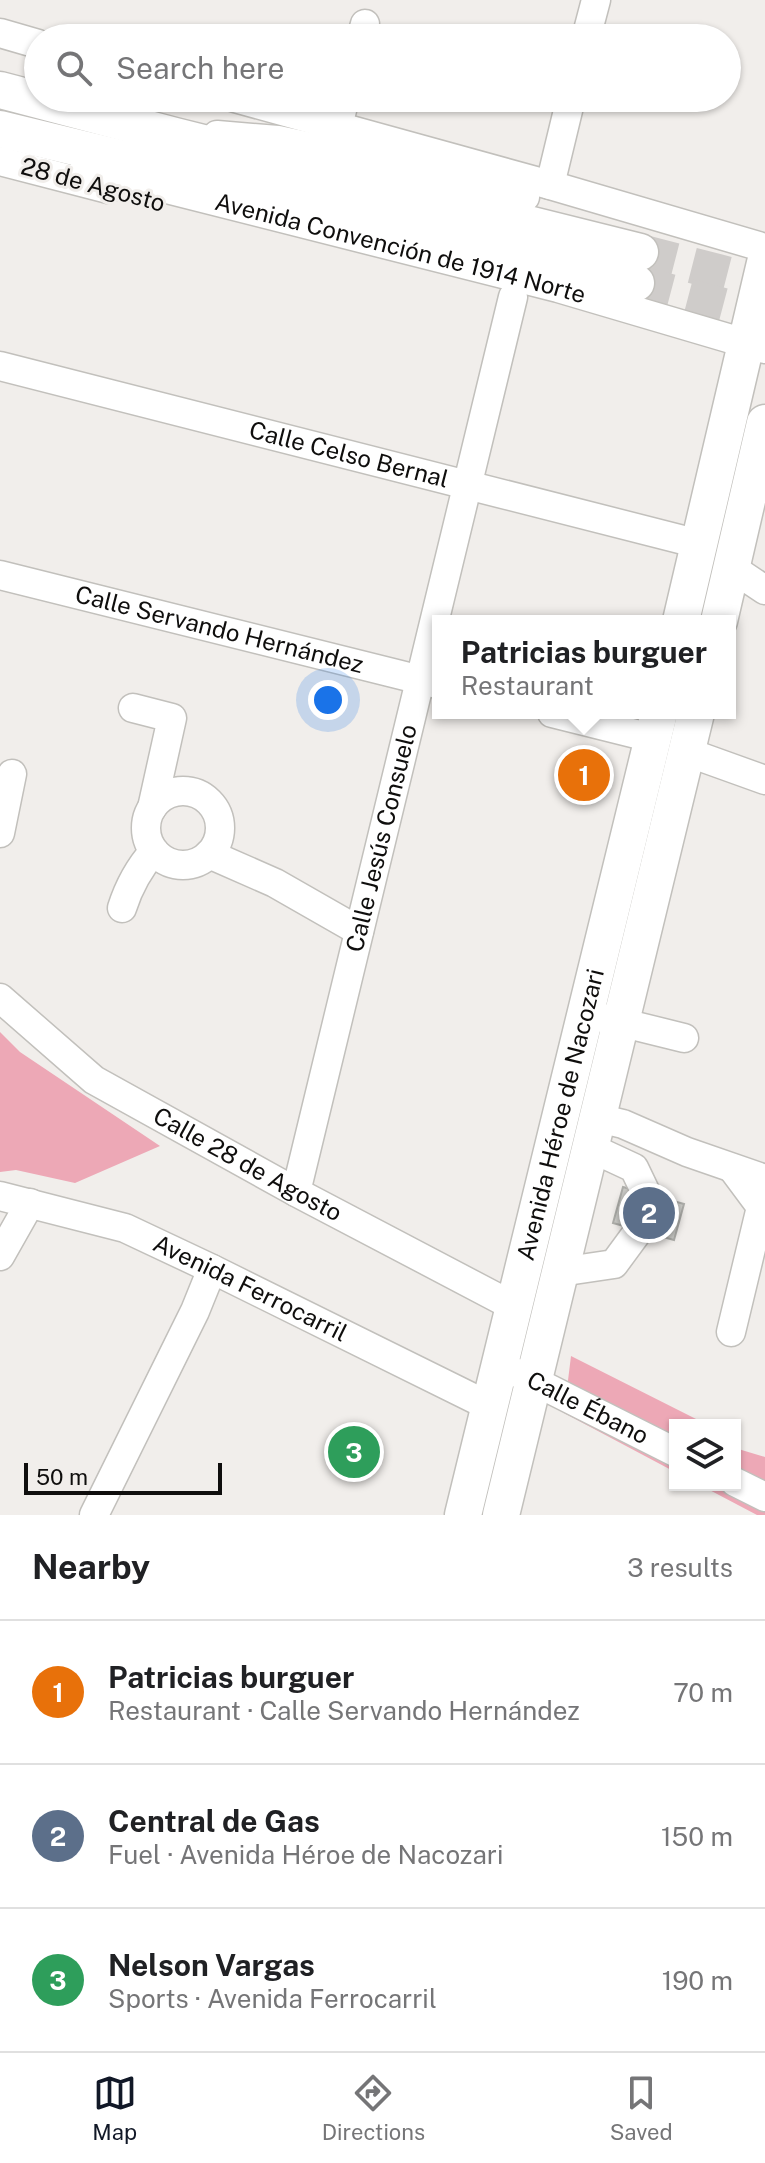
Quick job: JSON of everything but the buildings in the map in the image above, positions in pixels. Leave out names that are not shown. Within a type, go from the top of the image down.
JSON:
[{"type":"main road","name":"Avenida Convención de 1914 Norte","points":[[0,90],[24,96]]},
{"type":"main road","name":"Avenida Convención de 1914 Norte","points":[[0,129],[638,267],[84,112]]},
{"type":"main road","points":[[682,615],[699,544],[756,347],[765,263]]},
{"type":"main road","points":[[720,615],[758,482],[765,423]]},
{"type":"main road","name":"Avenida Héroe de Nacozari","points":[[501,1515],[695,719]]},
{"type":"main road","name":"Avenida Héroe de Nacozari","points":[[463,1515],[656,726]]},
{"type":"street","points":[[590,24],[596,0]]},
{"type":"street","points":[[0,33],[24,40]]},
{"type":"street","name":"Avenida Convención de 1914 Norte","points":[[286,112],[765,248]]},
{"type":"street","points":[[338,126],[342,112]]},
{"type":"street","points":[[550,185],[568,112]]},
{"type":"street","name":"Avenida Convención de 1914 Norte","points":[[175,136],[220,135],[278,140],[409,168],[625,222],[690,228]]},
{"type":"street","name":"Avenida Convención de 1914 Norte","points":[[40,140],[72,162],[131,180],[558,288],[756,347]]},
{"type":"street","name":"28 de Agosto","points":[[0,161],[513,297],[558,288]]},
{"type":"street","name":"Calle Jesús Consuelo","points":[[442,615],[467,485],[513,297]]},
{"type":"street","name":"Calle Celso Bernal","points":[[0,366],[699,544]]},
{"type":"street","points":[[732,568],[765,590]]},
{"type":"street","name":"Calle Servando Hernández","points":[[0,575],[429,682]]},
{"type":"street","name":"Calle Jesús Consuelo","points":[[296,1192],[348,925],[429,682]]},
{"type":"street","points":[[133,708],[172,718],[152,808],[147,818],[148,841],[162,859],[173,864],[196,863],[209,854],[219,837],[219,824],[216,812],[208,802],[185,791],[172,793],[152,808]]},
{"type":"street","points":[[600,719],[656,726]]},
{"type":"street","points":[[687,752],[765,780]]},
{"type":"street","points":[[0,833],[12,774]]},
{"type":"street","points":[[122,908],[140,866],[154,851]]},
{"type":"street","points":[[209,854],[275,883],[348,925]]},
{"type":"street","name":"Calle 28 de Agosto","points":[[0,998],[94,1080],[296,1192],[513,1306]]},
{"type":"street","points":[[586,1014],[684,1038]]},
{"type":"street","points":[[594,1133],[623,1124],[687,1152],[765,1179]]},
{"type":"street","points":[[594,1133],[634,1168],[646,1193]]},
{"type":"street","points":[[731,1332],[761,1207],[732,1168]]},
{"type":"street","name":"Avenida Ferrocarril","points":[[0,1196],[125,1228],[489,1406]]},
{"type":"street","points":[[0,1256],[30,1203]]},
{"type":"street","points":[[560,1272],[614,1264],[639,1230]]},
{"type":"street","points":[[94,1515],[195,1311],[212,1269]]},
{"type":"street","name":"Calle Ébano","points":[[499,1364],[669,1449]]},
{"type":"street","points":[[741,1485],[765,1497]]},
{"type":"shaded area","points":[[0,1032],[20,1052],[160,1146],[75,1183],[16,1170],[0,1172]]},
{"type":"shaded area","points":[[571,1356],[696,1419],[669,1419],[669,1469],[564,1413]]},
{"type":"shaded area","points":[[741,1450],[765,1457],[765,1515],[757,1515],[711,1491],[741,1491]]},
{"type":"tunnel","points":[[640,252],[765,284]]},
{"type":"tunnel","points":[[636,283],[765,317]]},
{"type":"place","name":"Patricias burguer","points":[[584,775]]},
{"type":"place","name":"Central de Gas","points":[[649,1213]]},
{"type":"place","name":"Nelson Vargas","points":[[354,1452]]}]
